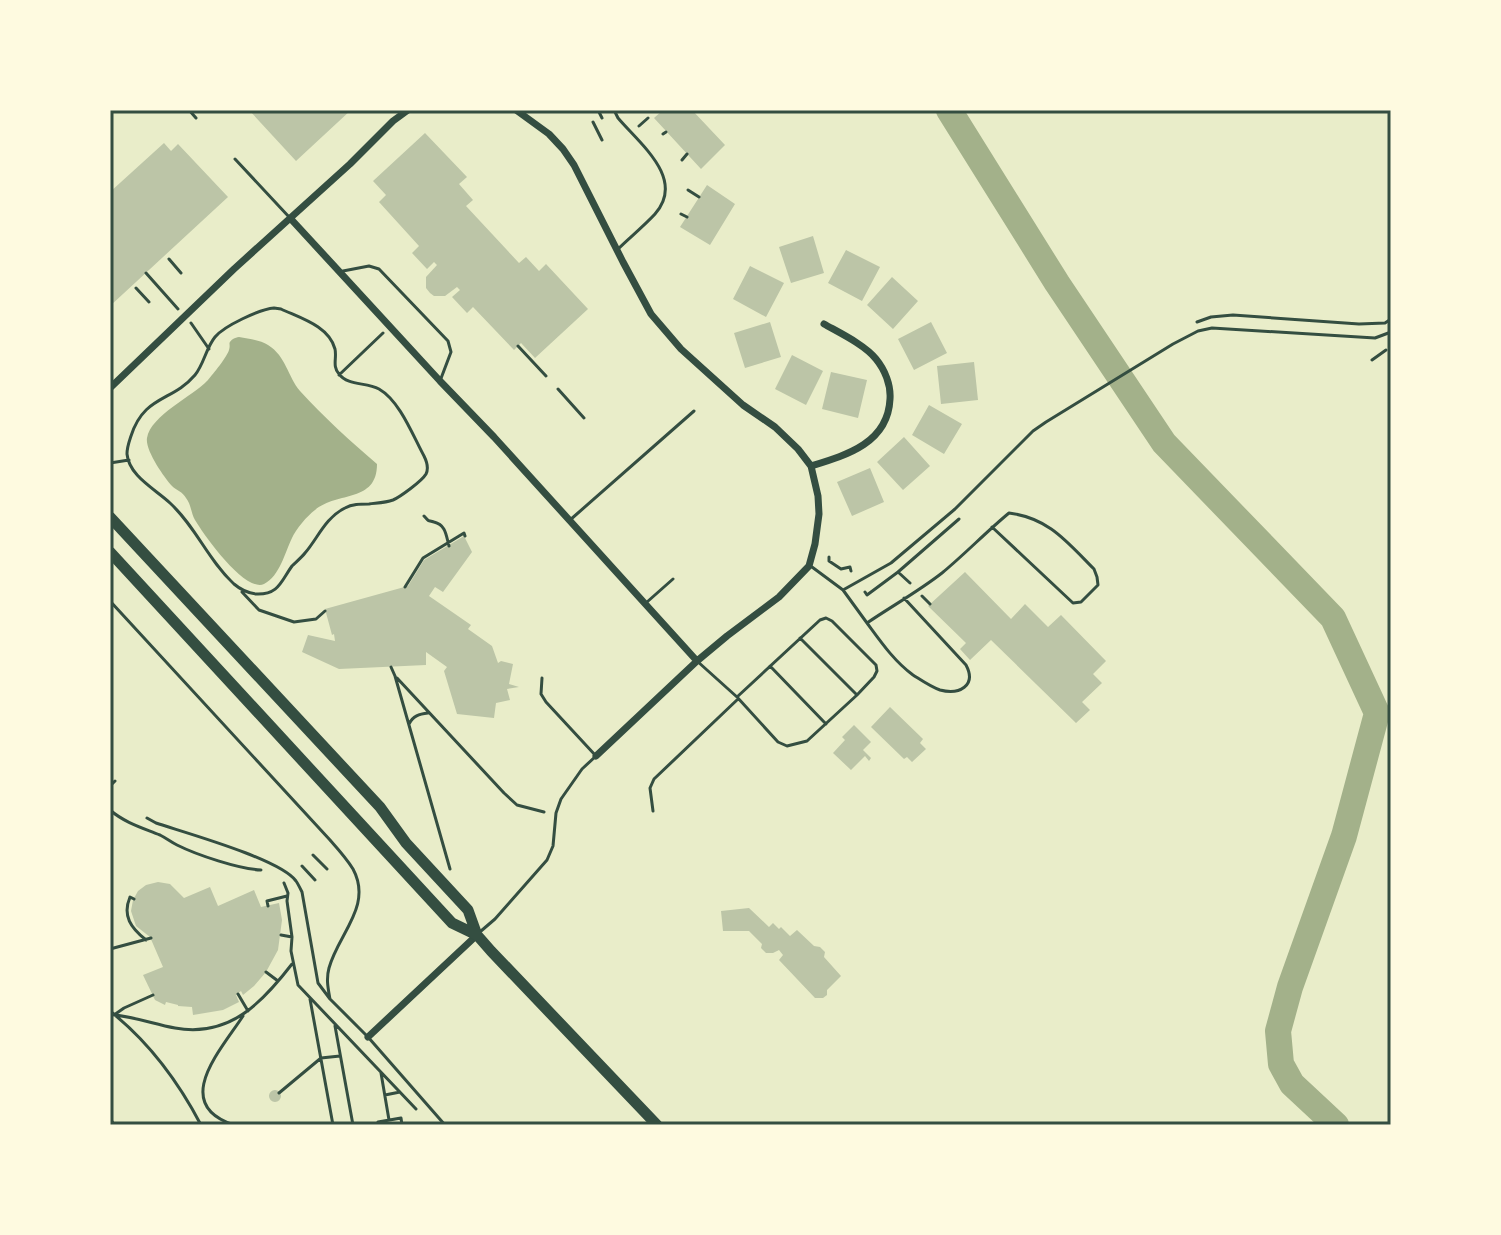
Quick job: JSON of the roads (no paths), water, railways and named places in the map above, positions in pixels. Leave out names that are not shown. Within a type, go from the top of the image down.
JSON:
[{"type":"main road","points":[[110,517],[380,807],[406,843],[468,910],[477,935]]},
{"type":"main road","points":[[110,552],[452,923],[477,935],[657,1125]]},
{"type":"street","points":[[110,388],[408,110]]},
{"type":"street","points":[[516,110],[549,134],[569,157],[651,314],[681,349],[798,449],[811,466],[818,496],[819,514],[809,566],[779,597],[697,661],[596,756]]},
{"type":"street","points":[[290,218],[697,661]]},
{"type":"street","points":[[811,466],[866,444],[879,433],[889,414],[890,390],[875,357],[824,324]]},
{"type":"street","points":[[368,1037],[477,935]]},
{"type":"lane","points":[[189,110],[196,118]]},
{"type":"lane","points":[[614,110],[658,164],[664,174],[665,186],[663,201],[656,213],[616,250]]},
{"type":"lane","points":[[235,159],[290,218]]},
{"type":"lane","points":[[340,272],[369,266],[379,269],[448,341],[451,352],[440,381]]},
{"type":"lane","points":[[843,590],[891,563],[955,509],[1033,431],[1198,331],[1212,328],[1375,338],[1391,332]]},
{"type":"lane","points":[[570,520],[694,411]]},
{"type":"lane","points":[[867,623],[940,574],[992,527],[1009,513],[1022,514],[1056,530],[1094,569],[1098,585],[1081,602],[1073,603],[992,527]]},
{"type":"lane","points":[[809,566],[843,590],[895,661],[937,689],[959,690],[966,686],[970,681],[966,665],[904,598]]},
{"type":"lane","points":[[645,604],[673,579]]},
{"type":"lane","points":[[110,601],[317,825],[353,870],[359,887],[359,904],[330,966],[327,984],[330,999]]},
{"type":"lane","points":[[653,811],[650,788],[654,779],[737,698],[770,666],[820,620],[826,618],[832,621],[876,665],[877,671],[857,695],[807,741],[787,746],[778,742],[737,698],[697,661]]},
{"type":"lane","points":[[800,638],[857,695]]},
{"type":"lane","points":[[770,666],[826,724]]},
{"type":"lane","points":[[477,935],[547,860],[553,846],[556,813],[561,799],[582,769],[596,756],[546,702],[541,694],[542,678]]},
{"type":"lane","points":[[147,818],[254,856],[296,879],[302,892],[318,983],[445,1125]]},
{"type":"waterway","points":[[949,110],[1057,283],[1164,443],[1333,618],[1377,713],[1344,836],[1290,987],[1278,1031],[1281,1064],[1292,1084],[1336,1125]]}]
